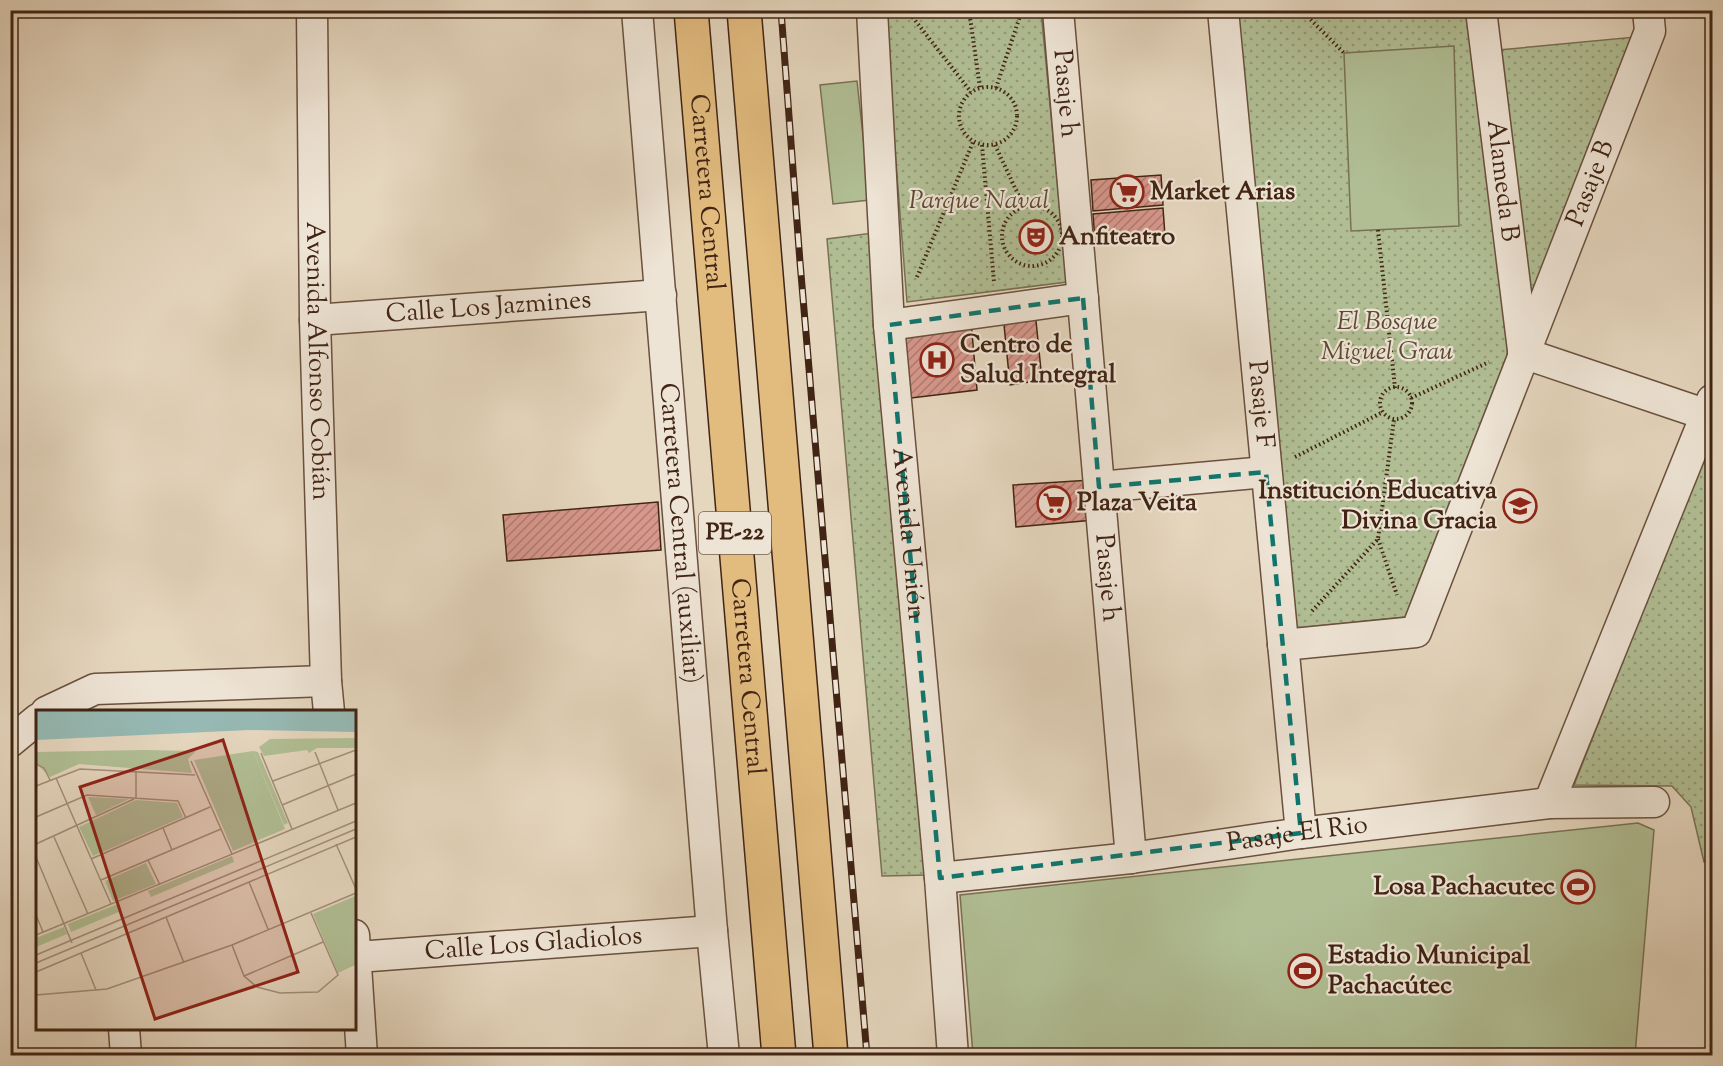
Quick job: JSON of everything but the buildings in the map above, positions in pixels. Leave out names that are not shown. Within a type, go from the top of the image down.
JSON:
[{"type":"highway","name":"Carretera Central","points":[[692,10],[779,1056]]},
{"type":"highway","name":"Carretera Central","points":[[744,10],[831,1056]]},
{"type":"street","name":"Avenida Alfonso Cobián","points":[[312,10],[315,320],[329,710]]},
{"type":"street","name":"Carretera Central (auxiliar)","points":[[637,10],[724,1056]]},
{"type":"street","name":"Avenida Unión","points":[[872,10],[890,325],[940,878],[953,1056]]},
{"type":"street","name":"Pasaje h","points":[[1058,10],[1131,858]]},
{"type":"street","name":"Pasaje F","points":[[1223,10],[1279,465],[1283,645],[1301,834]]},
{"type":"street","name":"Alameda B","points":[[1481,10],[1510,355]]},
{"type":"street","name":"Pasaje B","points":[[1283,645],[1416,632],[1510,355],[1650,31],[1648,10]]},
{"type":"street","name":"Calle Los Jazmines","points":[[315,320],[661,295]]},
{"type":"street","points":[[890,325],[1083,297]]},
{"type":"street","points":[[1510,355],[1710,407],[1549,802]]},
{"type":"street","points":[[1099,487],[1279,465]]},
{"type":"street","points":[[55,710],[95,701],[326,681]]},
{"type":"street","points":[[10,742],[36,721]]},
{"type":"street","name":"Pasaje El Rio","points":[[940,878],[1131,858],[1549,802],[1654,802]]},
{"type":"street","name":"Calle Los Gladiolos","points":[[356,946],[712,931]]},
{"type":"street","points":[[356,962],[362,1056]]},
{"type":"street","points":[[123,1030],[126,1056]]},
{"type":"path","points":[[907,10],[971,92]]},
{"type":"path","points":[[969,10],[980,88]]},
{"type":"path","points":[[996,88],[1022,10]]},
{"type":"path","points":[[1301,10],[1344,53]]},
{"type":"path","points":[[980,88],[996,88],[1011,97],[1018,114],[1017,123],[1008,139],[995,145],[973,142],[965,135],[959,117],[964,99],[971,92],[980,88]]},
{"type":"path","points":[[917,279],[973,142]]},
{"type":"path","points":[[982,145],[994,290]]},
{"type":"path","points":[[995,145],[1024,207]]},
{"type":"path","points":[[1062,244],[1053,259],[1042,265],[1023,266],[1012,259],[1002,243],[1003,229],[1013,213],[1024,207],[1036,206],[1052,213],[1059,222],[1061,229],[1063,253]]},
{"type":"path","points":[[1378,230],[1395,387]]},
{"type":"path","points":[[1411,398],[1510,355]]},
{"type":"path","points":[[1395,387],[1404,390],[1411,398],[1411,408],[1405,417],[1394,419],[1383,412],[1380,401],[1385,392],[1395,387]]},
{"type":"path","points":[[1279,465],[1383,412]]},
{"type":"path","points":[[1394,419],[1378,538],[1401,606]]},
{"type":"path","points":[[1305,620],[1378,538]]},
{"type":"highlighted area","points":[[1083,298],[1099,487],[1266,472],[1301,833],[940,878],[889,325]]},
{"type":"green space","name":"Parque Naval","points":[[884,11],[1041,11],[1067,282],[907,302]]},
{"type":"green space","name":"El Bosque Miguel Grau","points":[[1234,11],[1467,11],[1508,353],[1405,617],[1297,628]]},
{"type":"green space","points":[[1635,37],[1530,311],[1499,50]]},
{"type":"green space","points":[[1454,46],[1459,226],[1351,231],[1344,53]]},
{"type":"green space","points":[[857,81],[870,200],[833,204],[820,85]]},
{"type":"green space","points":[[873,233],[929,875],[882,876],[827,239]]},
{"type":"green space","points":[[1712,435],[1712,863],[1704,862],[1691,807],[1672,786],[1574,785]]},
{"type":"green space","name":"Estadio Municipal Pachacútec","points":[[1638,823],[1654,830],[1635,1055],[973,1055],[960,895]]},
{"type":"railway","points":[[781,10],[867,1056]]},
{"type":"place","name":"Market Arias","points":[[1127,192]]},
{"type":"place","name":"Anfiteatro","points":[[1036,237]]},
{"type":"place","name":"Centro de Salud Integral","points":[[937,360]]},
{"type":"place","name":"Plaza Veita","points":[[1054,503]]},
{"type":"place","name":"Institución Educativa Divina Gracia","points":[[1520,506]]},
{"type":"place","name":"Losa Pachacutec","points":[[1578,887]]},
{"type":"place","name":"Estadio Municipal Pachacútec","points":[[1305,971]]}]
